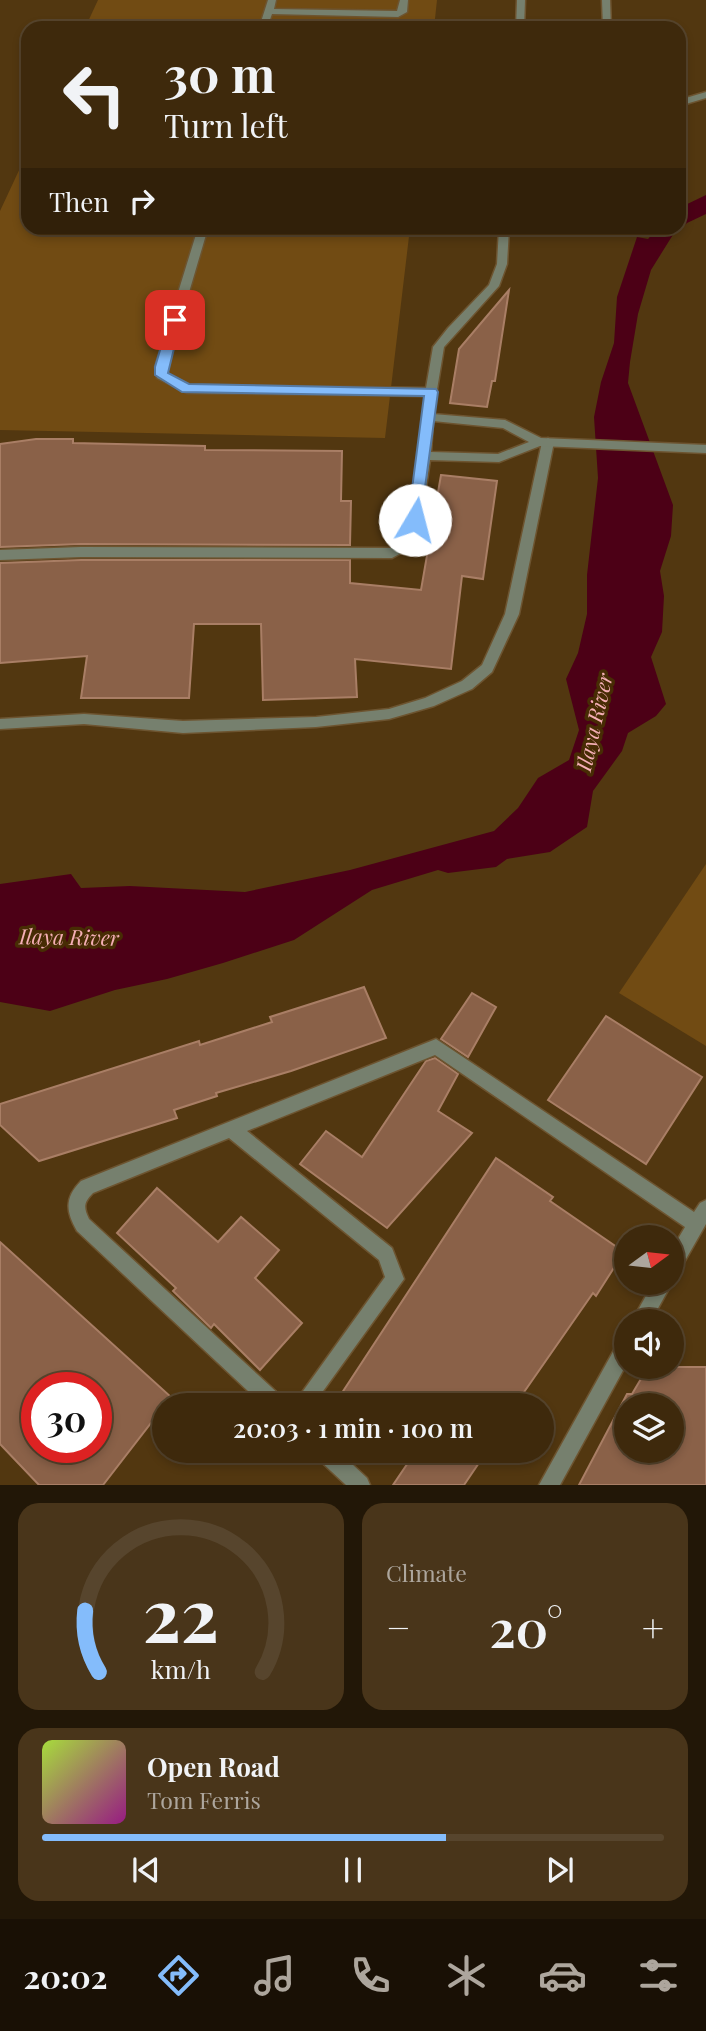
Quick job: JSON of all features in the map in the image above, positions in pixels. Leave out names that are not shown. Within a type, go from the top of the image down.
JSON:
[{"type":"street","points":[[265,21],[272,0]]},
{"type":"street","points":[[268,11],[398,14],[403,12],[404,0]]},
{"type":"street","points":[[520,21],[521,0]]},
{"type":"street","points":[[606,0],[607,21]]},
{"type":"street","points":[[686,101],[706,95]]},
{"type":"street","points":[[201,235],[161,367],[161,375],[172,383],[187,389],[431,392]]},
{"type":"street","points":[[0,555],[81,552],[392,553],[412,542],[425,456],[427,418],[439,347],[494,286],[502,264],[504,235]]},
{"type":"street","points":[[427,418],[505,424],[549,442],[706,449]]},
{"type":"street","points":[[425,456],[499,458],[549,442]]},
{"type":"street","points":[[0,724],[83,719],[183,727],[316,722],[389,714],[429,702],[467,685],[487,668],[512,614],[549,442]]},
{"type":"street","points":[[263,1393],[83,1225],[74,1209],[74,1202],[87,1187],[436,1046],[701,1216],[684,1246]]},
{"type":"street","points":[[231,1129],[386,1254],[392,1266],[395,1279],[311,1393]]},
{"type":"street","points":[[549,1485],[614,1369]]},
{"type":"street","points":[[337,1463],[360,1485]]},
{"type":"shaded area","points":[[98,0],[437,0],[435,21],[88,21]]},
{"type":"shaded area","points":[[21,166],[21,235],[409,235],[385,438],[0,430],[0,211]]},
{"type":"shaded area","points":[[706,864],[706,1046],[619,993]]},
{"type":"water","points":[[706,195],[706,214],[686,224],[686,205]]},
{"type":"water","name":"Ilaya River","points":[[652,235],[673,235],[651,270],[638,314],[628,383],[673,505],[671,536],[660,571],[664,596],[662,632],[651,657],[666,704],[656,716],[628,733],[622,751],[593,791],[587,827],[550,852],[507,859],[496,867],[448,873],[438,870],[372,890],[294,940],[223,963],[115,990],[50,1011],[0,1002],[0,884],[71,874],[81,888],[130,886],[245,892],[350,870],[494,831],[518,808],[538,778],[569,760],[579,730],[566,679],[578,653],[587,614],[587,575],[598,478],[594,417],[601,382],[614,343],[617,297],[637,237],[648,239]]},
{"type":"building","points":[[509,290],[495,381],[492,381],[487,407],[450,403],[459,349]]},
{"type":"building","points":[[36,439],[73,439],[73,443],[205,446],[205,450],[342,451],[341,501],[351,501],[350,545],[81,544],[0,547],[0,444]]},
{"type":"building","points":[[441,475],[497,481],[483,579],[462,576],[451,669],[355,659],[357,697],[263,700],[261,624],[194,624],[189,698],[81,698],[87,656],[0,663],[0,563],[81,560],[350,560],[350,583],[421,590]]},
{"type":"building","points":[[364,987],[386,1038],[291,1071],[216,1093],[217,1096],[174,1110],[177,1118],[39,1161],[0,1125],[0,1104],[199,1041],[200,1045],[272,1022],[270,1017]]},
{"type":"building","points":[[472,993],[496,1007],[468,1057],[441,1039]]},
{"type":"building","points":[[606,1016],[702,1077],[646,1164],[548,1100]]},
{"type":"building","points":[[435,1058],[458,1074],[438,1111],[472,1133],[387,1228],[300,1164],[326,1131],[362,1157],[426,1061]]},
{"type":"building","points":[[496,1158],[553,1197],[550,1201],[614,1245],[614,1268],[596,1296],[593,1293],[523,1393],[342,1393]]},
{"type":"building","points":[[157,1188],[218,1242],[241,1217],[279,1250],[255,1278],[302,1323],[260,1370],[214,1324],[211,1328],[173,1291],[176,1288],[117,1233]]},
{"type":"building","points":[[0,1242],[167,1393],[152,1393],[152,1422],[103,1485],[39,1485],[0,1444]]},
{"type":"building","points":[[684,1367],[706,1367],[706,1485],[579,1485],[614,1419],[614,1463],[684,1463],[684,1393],[633,1393],[641,1379],[684,1379]]},
{"type":"building","points":[[408,1463],[479,1463],[464,1485],[393,1485]]},
{"type":"route","points":[[175,320],[161,375],[187,389],[431,392],[415,520]]}]
